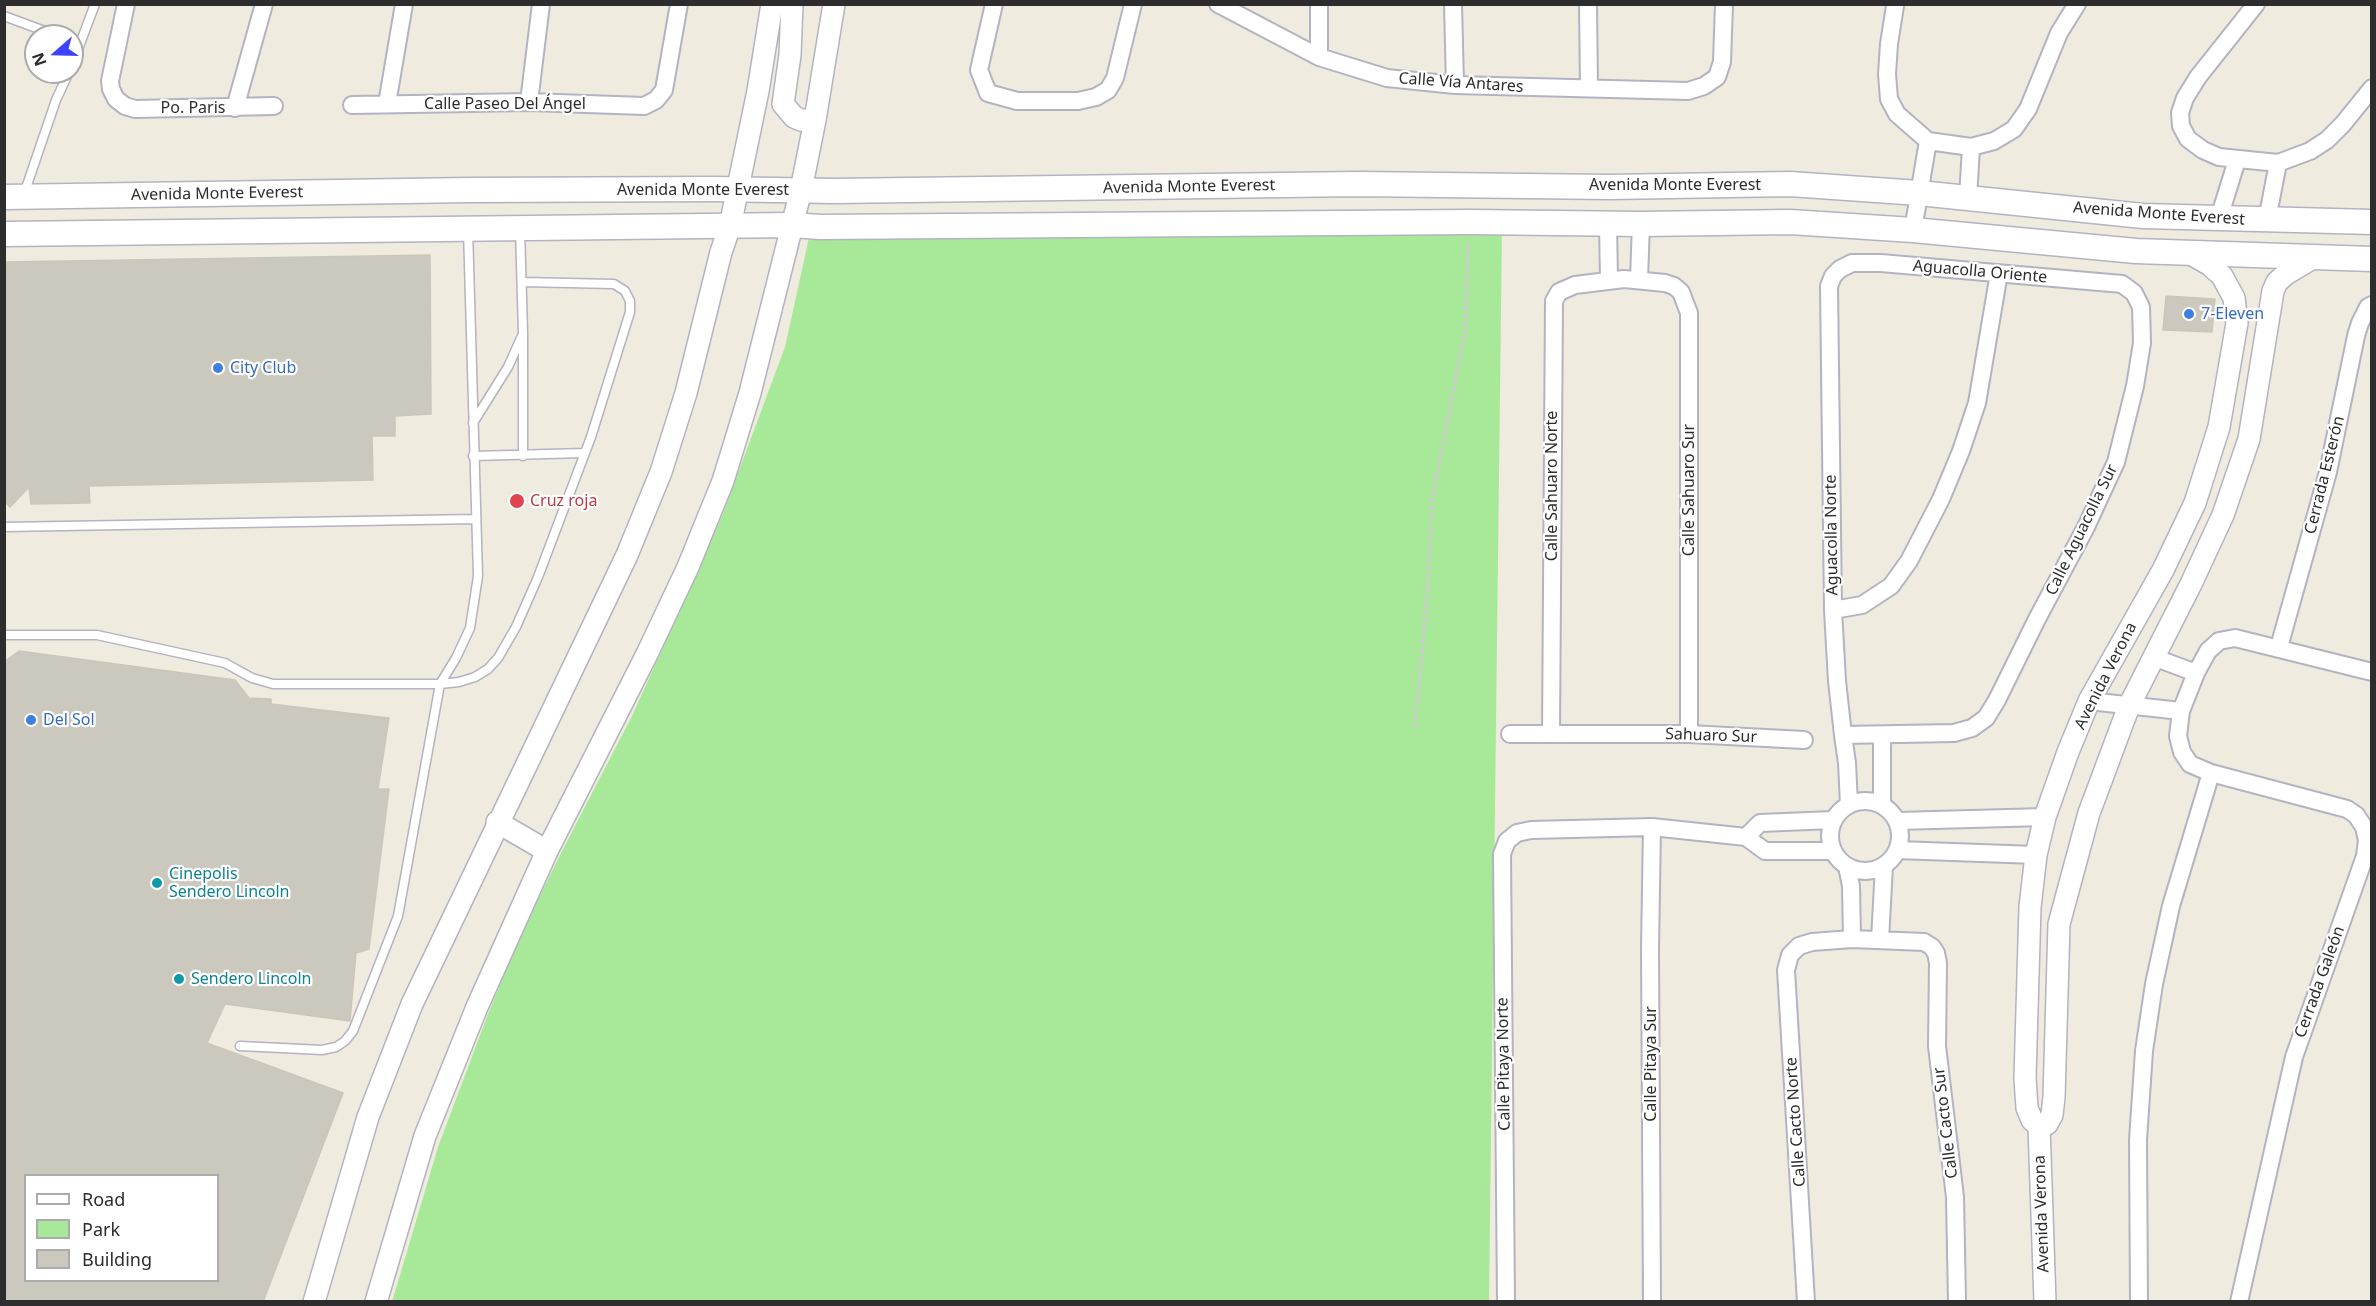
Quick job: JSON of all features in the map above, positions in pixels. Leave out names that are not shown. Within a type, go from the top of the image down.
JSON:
[{"type":"main road","name":"Avenida Monte Everest","points":[[14,197],[471,190],[801,190],[1359,184],[1610,187],[1790,184],[1919,193],[2143,216],[2372,222]]},
{"type":"main road","points":[[1608,224],[1610,187]]},
{"type":"main road","points":[[185,232],[186,195]]},
{"type":"main road","points":[[2092,248],[2096,210]]},
{"type":"main road","points":[[4,234],[792,225],[820,227],[1790,222],[1912,230],[2092,248],[2191,255],[2372,259]]},
{"type":"street","name":"Po. Paris","points":[[126,4],[110,81],[116,99],[125,106],[135,109],[274,106]]},
{"type":"street","points":[[235,108],[264,4]]},
{"type":"street","points":[[387,104],[404,4]]},
{"type":"street","points":[[529,102],[541,4]]},
{"type":"street","name":"Calle Paseo Del Ángel","points":[[352,105],[529,102],[644,106],[656,100],[664,90],[679,4]]},
{"type":"street","points":[[314,1302],[372,1107],[412,1004],[497,822],[627,555],[661,472],[686,393],[721,252],[730,226],[758,91],[772,4]]},
{"type":"street","points":[[792,4],[790,55],[783,104],[794,117],[801,120],[815,120]]},
{"type":"street","points":[[376,1302],[425,1136],[477,1007],[547,850],[684,576],[723,481],[750,393],[801,190],[834,4]]},
{"type":"street","points":[[994,4],[979,70],[988,93],[1004,99],[1078,101],[1096,97],[1108,90],[1119,64],[1133,4]]},
{"type":"street","name":"Calle Vía Antares","points":[[1218,4],[1320,57],[1387,78],[1455,85],[1688,91],[1704,86],[1717,77],[1722,63],[1724,4]]},
{"type":"street","points":[[1319,4],[1320,57]]},
{"type":"street","points":[[1453,4],[1455,85]]},
{"type":"street","points":[[1588,4],[1590,88]]},
{"type":"street","points":[[1895,5],[1887,74],[1888,99],[1897,114],[1928,141],[1971,147],[1994,141],[2014,129],[2028,109],[2059,33],[2077,4]]},
{"type":"street","points":[[2256,4],[2198,77],[2185,98],[2180,113],[2181,126],[2188,139],[2203,150],[2219,157],[2278,163],[2310,151],[2327,140],[2372,88]]},
{"type":"street","points":[[1912,230],[1928,141]]},
{"type":"street","points":[[1968,198],[1971,147]]},
{"type":"street","points":[[2219,218],[2237,160]]},
{"type":"street","points":[[2267,220],[2278,163]]},
{"type":"street","points":[[1608,224],[1624,279]]},
{"type":"street","points":[[1624,279],[1641,224]]},
{"type":"street","name":"Avenida Verona","points":[[2045,1302],[2039,1126],[2032,1120],[2027,1108],[2025,1078],[2030,907],[2036,855],[2045,817],[2089,701],[2163,570],[2195,503],[2218,427],[2237,323],[2234,298],[2222,276],[2191,255]]},
{"type":"street","name":"Avenida Verona","points":[[2039,1126],[2047,1124],[2052,1115],[2054,1098],[2059,924],[2089,813],[2129,706],[2191,584],[2231,493],[2249,439],[2273,291],[2277,282],[2286,274],[2313,258]]},
{"type":"street","name":"Aguacolla Oriente","points":[[1840,268],[1852,263],[1881,263],[2122,285]]},
{"type":"street","name":"Aguacolla Norte","points":[[1840,268],[1833,276],[1829,286],[1833,610],[1849,804]]},
{"type":"street","points":[[1833,610],[1862,605],[1891,586],[1909,561],[1941,499],[1961,451],[1977,403],[1999,273]]},
{"type":"street","name":"Calle Sahuaro Norte","points":[[1551,734],[1552,312],[1559,292],[1566,288],[1624,279]]},
{"type":"street","name":"Calle Sahuaro Sur","points":[[1624,279],[1674,286],[1681,292],[1689,313],[1689,734]]},
{"type":"street","name":"Calle Aguacolla Sur","points":[[1882,736],[1954,733],[1972,728],[1986,718],[1997,700],[2086,527],[2116,462],[2135,386],[2142,343],[2142,307],[2134,293],[2122,285]]},
{"type":"street","name":"Cerrada Esterón","points":[[2279,647],[2328,472],[2356,336],[2368,307],[2372,305]]},
{"type":"street","points":[[2237,323],[2269,323]]},
{"type":"street","points":[[2089,701],[2181,711],[2196,673],[2208,651],[2219,641],[2235,638],[2279,647],[2372,672]]},
{"type":"street","points":[[2153,657],[2196,673]]},
{"type":"street","name":"Cerrada Galeón","points":[[2181,711],[2178,736],[2182,752],[2190,764],[2211,773],[2347,809],[2356,815],[2364,827],[2367,840],[2365,856],[2294,1057],[2239,1302]]},
{"type":"street","name":"Sahuaro Sur","points":[[1510,734],[1689,734],[1804,740]]},
{"type":"street","points":[[1843,735],[1882,736],[1882,805]]},
{"type":"street","points":[[2139,1302],[2138,1140],[2144,1051],[2154,984],[2171,906],[2211,773]]},
{"type":"street","points":[[1847,866],[1866,871],[1884,866],[1897,850],[1900,830],[1891,811],[1871,801],[1849,804],[1833,820],[1830,830],[1833,851],[1847,866],[1851,886],[1852,939],[1880,940],[1884,866]]},
{"type":"street","points":[[1897,820],[2045,817]]},
{"type":"street","points":[[1746,837],[1760,823],[1833,820]]},
{"type":"street","points":[[497,822],[547,850]]},
{"type":"street","points":[[1652,827],[1746,837],[1765,851],[1833,851]]},
{"type":"street","name":"Calle Pitaya Norte","points":[[1506,1302],[1502,855],[1507,841],[1517,833],[1531,830],[1652,827]]},
{"type":"street","name":"Calle Pitaya Sur","points":[[1652,827],[1650,950],[1652,1302]]},
{"type":"street","points":[[1897,850],[2036,855]]},
{"type":"street","name":"Calle Cacto Norte","points":[[1806,1302],[1786,970],[1790,955],[1799,946],[1812,942],[1852,939]]},
{"type":"street","name":"Calle Cacto Sur","points":[[1880,940],[1924,942],[1932,947],[1938,963],[1937,1046],[1954,1197],[1957,1302]]},
{"type":"lane","points":[[84,28],[95,4]]},
{"type":"lane","points":[[4,16],[26,24]]},
{"type":"lane","points":[[14,197],[63,84]]},
{"type":"lane","points":[[240,1046],[322,1050],[336,1047],[345,1041],[353,1031],[398,916],[440,684],[456,658],[470,628],[478,576],[468,229]]},
{"type":"lane","points":[[520,229],[523,456]]},
{"type":"lane","points":[[4,635],[97,635],[225,663],[252,678],[273,684],[440,684],[475,677],[488,669],[498,658],[516,627],[538,577],[584,453],[630,312],[630,301],[625,291],[614,284],[522,282]]},
{"type":"lane","points":[[472,424],[508,367],[523,333]]},
{"type":"lane","points":[[473,456],[584,453]]},
{"type":"lane","points":[[4,527],[476,519]]},
{"type":"path","points":[[1415,727],[1428,588],[1432,501],[1465,330],[1470,222]]},
{"type":"green space","points":[[1502,227],[1489,1301],[392,1302],[438,1147],[488,1014],[522,932],[632,716],[722,516],[785,347],[810,233]]},
{"type":"building","name":"City Club","points":[[430,255],[431,414],[395,416],[395,436],[372,436],[373,480],[89,486],[90,503],[31,504],[29,487],[10,507],[4,501],[4,262]]},
{"type":"building","name":"7-Eleven","points":[[2166,296],[2215,299],[2212,332],[2163,330]]},
{"type":"building","name":"Sendero Lincoln","points":[[19,651],[235,680],[249,698],[271,699],[271,704],[389,718],[378,789],[389,789],[369,949],[356,953],[350,1021],[225,1004],[207,1043],[343,1093],[263,1302],[4,1302],[4,662]]},
{"type":"place","name":"7-Eleven","points":[[2189,314]]},
{"type":"place","name":"City Club","points":[[218,368]]},
{"type":"place","name":"Cruz roja","points":[[517,501]]},
{"type":"place","name":"Del Sol","points":[[31,720]]},
{"type":"place","name":"Cinepolis Sendero Lincoln","points":[[157,883]]},
{"type":"place","name":"Sendero Lincoln","points":[[179,979]]}]
